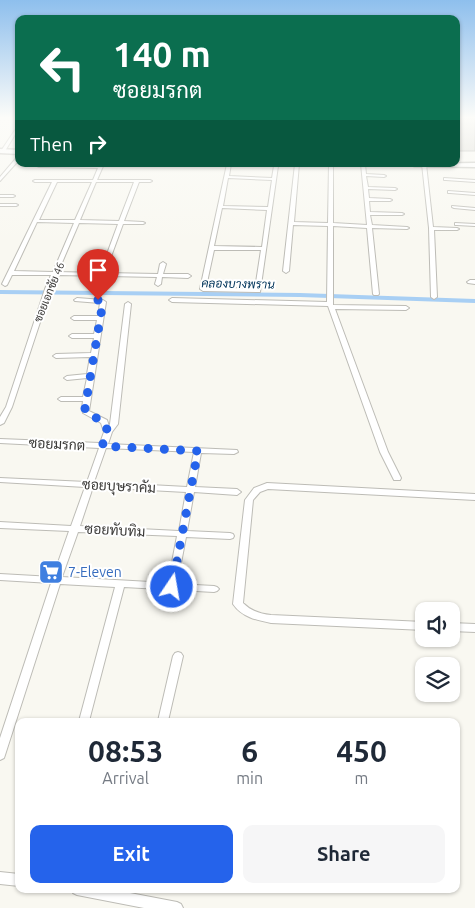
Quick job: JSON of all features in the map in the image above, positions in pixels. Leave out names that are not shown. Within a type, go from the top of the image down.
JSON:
[{"type":"main road","points":[[460,161],[475,163]]},
{"type":"main road","points":[[460,163],[475,163]]},
{"type":"street","points":[[0,180],[15,160]]},
{"type":"street","name":"ซอยเอกชัย 46","points":[[0,423],[9,406],[47,292],[101,167]]},
{"type":"street","points":[[228,167],[203,289],[258,291],[276,167]]},
{"type":"street","points":[[286,271],[297,167]]},
{"type":"street","points":[[331,167],[330,302],[384,452],[398,478]]},
{"type":"street","points":[[363,167],[376,294]]},
{"type":"street","points":[[424,167],[431,228],[434,297]]},
{"type":"street","points":[[0,169],[8,170]]},
{"type":"street","points":[[364,175],[384,176]]},
{"type":"street","points":[[226,177],[274,179]]},
{"type":"street","points":[[446,179],[475,181]]},
{"type":"street","points":[[4,284],[55,180]]},
{"type":"street","points":[[35,181],[150,181]]},
{"type":"street","points":[[102,274],[137,181]]},
{"type":"street","points":[[365,188],[395,189]]},
{"type":"street","points":[[450,192],[475,194]]},
{"type":"street","points":[[0,196],[13,196]]},
{"type":"street","points":[[366,199],[390,200]]},
{"type":"street","points":[[1,206],[16,205]]},
{"type":"street","points":[[220,207],[270,209]]},
{"type":"street","points":[[454,207],[475,209]]},
{"type":"street","points":[[367,213],[402,214]]},
{"type":"street","points":[[36,221],[143,223]]},
{"type":"street","points":[[291,223],[406,228]]},
{"type":"street","points":[[431,228],[475,225]]},
{"type":"street","points":[[212,248],[264,249]]},
{"type":"street","points":[[158,284],[163,264]]},
{"type":"street","points":[[11,273],[188,276]]},
{"type":"street","points":[[77,300],[102,301],[85,412],[101,419],[108,432]]},
{"type":"street","points":[[172,300],[330,302],[406,308]]},
{"type":"street","points":[[0,755],[102,446],[114,424],[128,304]]},
{"type":"street","points":[[74,318],[100,318]]},
{"type":"street","points":[[72,336],[96,336]]},
{"type":"street","points":[[56,356],[93,355]]},
{"type":"street","points":[[67,378],[90,376]]},
{"type":"street","points":[[62,399],[86,399]]},
{"type":"street","points":[[0,406],[9,406]]},
{"type":"street","name":"ซอยมรกต","points":[[0,441],[234,452]]},
{"type":"street","points":[[172,587],[198,451]]},
{"type":"street","name":"ซอยบุษราคัม","points":[[0,480],[238,492]]},
{"type":"street","points":[[415,626],[271,619],[244,611],[238,604],[249,500],[257,490],[267,486],[475,496]]},
{"type":"street","name":"ซอยทับทิม","points":[[0,525],[230,536]]},
{"type":"street","points":[[0,576],[214,589]]},
{"type":"street","points":[[85,718],[121,583]]},
{"type":"street","points":[[460,627],[475,628]]},
{"type":"street","points":[[164,718],[178,656]]},
{"type":"street","points":[[0,878],[15,880]]},
{"type":"street","points":[[122,893],[177,908]]},
{"type":"waterway","name":"คลองบางพราน","points":[[0,292],[300,295],[475,301]]},
{"type":"place","name":"7-Eleven","points":[[51,572]]},
{"type":"route","points":[[98,300],[103,302],[85,412],[104,422],[108,432],[102,446],[198,451],[172,587]]}]
